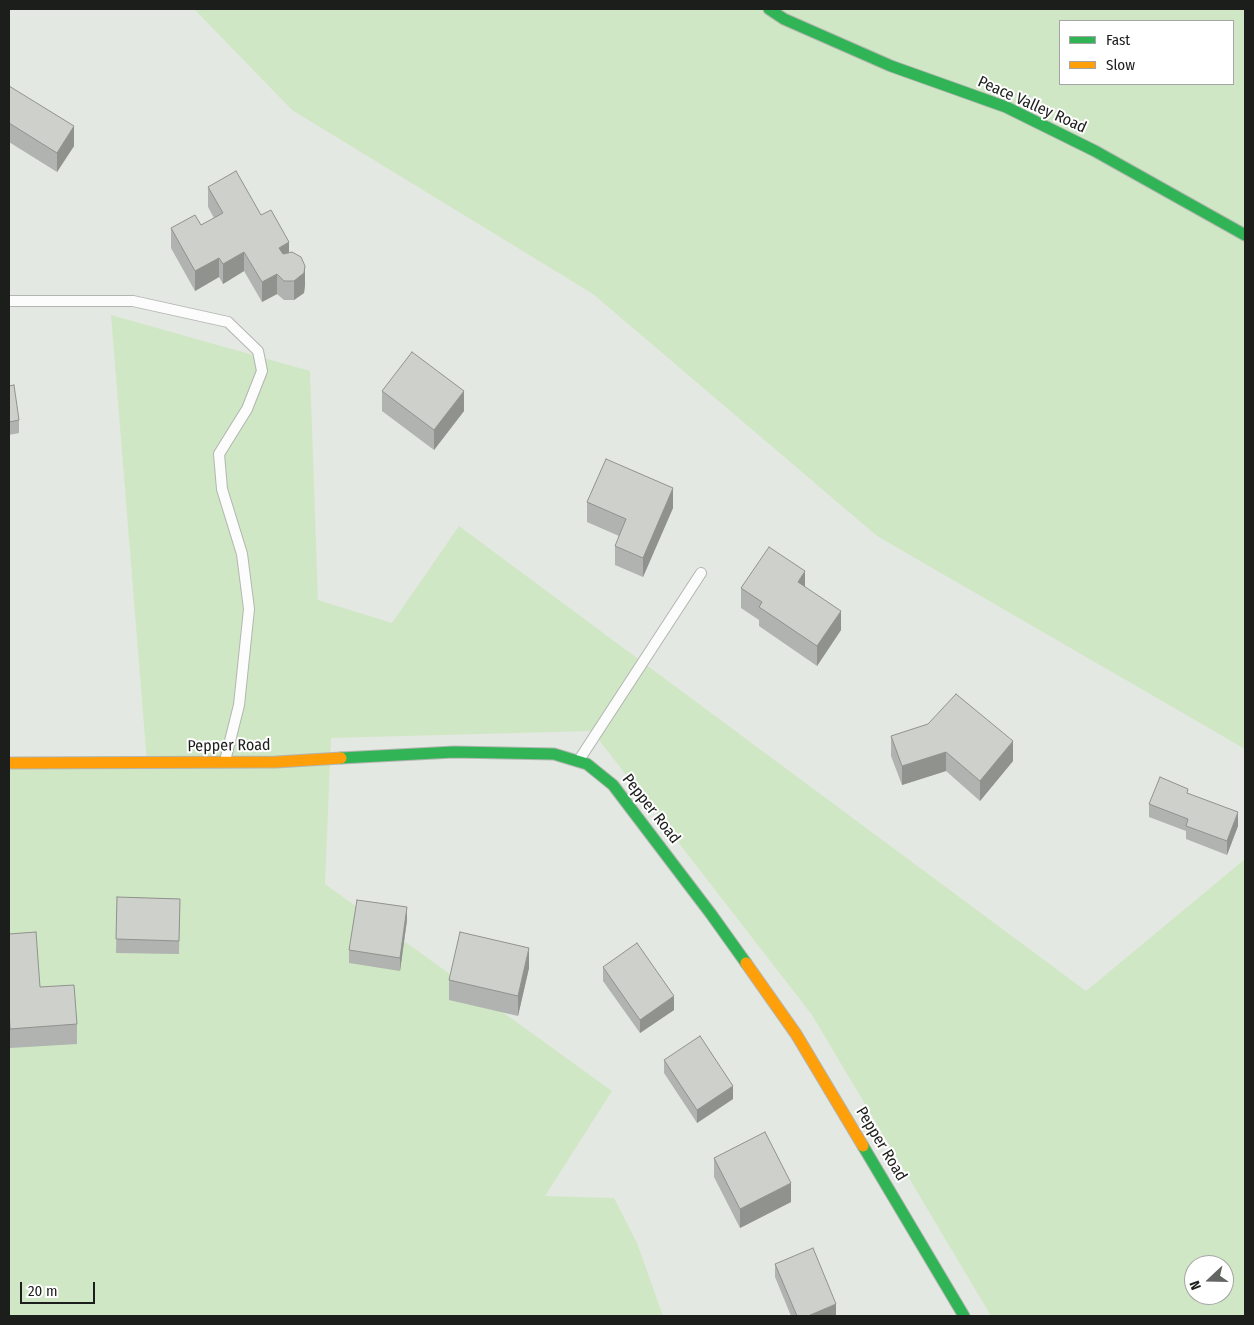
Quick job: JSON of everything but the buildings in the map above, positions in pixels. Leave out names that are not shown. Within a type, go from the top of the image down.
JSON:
[{"type":"street","name":"Peace Valley Road","points":[[770,9],[784,19],[891,66],[1006,107],[1095,151],[1245,235]]},
{"type":"street","name":"Pepper Road","points":[[9,763],[276,762],[454,752],[554,754],[579,761],[601,774],[614,785],[711,914],[796,1034],[964,1316]]},
{"type":"lane","points":[[9,301],[133,301],[228,322],[258,351],[262,371],[247,409],[219,454],[222,489],[242,554],[248,609],[240,705],[224,762]]},
{"type":"lane","points":[[579,761],[701,573]]},
{"type":"green space","points":[[194,9],[1245,9],[1245,749],[877,536],[593,294],[292,110]]},
{"type":"green space","points":[[111,315],[310,371],[318,600],[392,623],[459,526],[1086,991],[1245,859],[1245,1316],[991,1316],[812,1015],[592,731],[331,738],[325,884],[612,1091],[545,1196],[614,1198],[637,1243],[663,1316],[9,1316],[9,763],[147,763]]},
{"type":"traffic: fast","points":[[769,9],[784,19],[891,66],[1006,107],[1095,151],[1245,235]]},
{"type":"traffic: fast","points":[[341,758],[454,752],[554,754],[587,764],[613,785],[746,963]]},
{"type":"traffic: fast","points":[[863,1146],[964,1316]]},
{"type":"traffic: slow","points":[[9,763],[276,762],[341,758]]},
{"type":"traffic: slow","points":[[746,963],[796,1034],[863,1146]]}]
